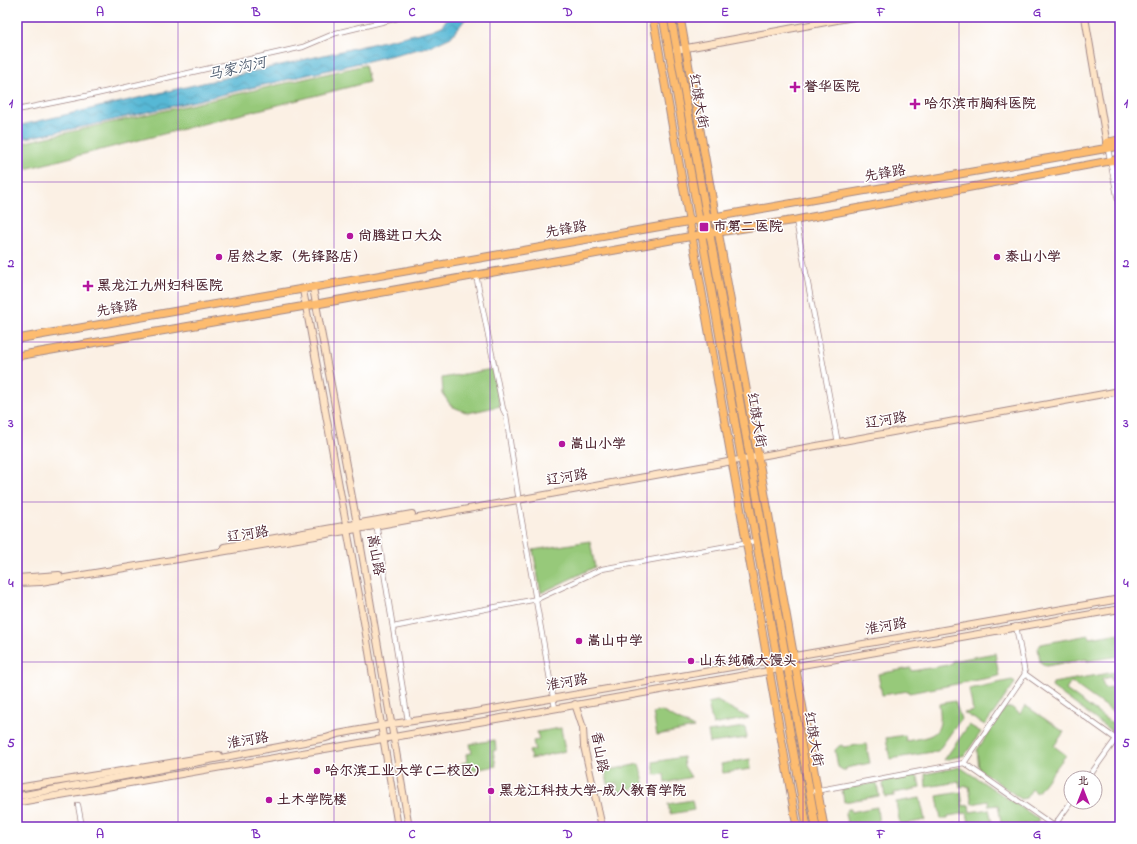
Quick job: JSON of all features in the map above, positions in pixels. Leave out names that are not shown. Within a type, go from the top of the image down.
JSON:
[{"type":"highway","points":[[1108,146],[1120,140]]},
{"type":"main road","name":"红旗大街","points":[[653,17],[691,221],[731,459],[797,827]]},
{"type":"main road","name":"红旗大街","points":[[663,17],[807,827]]},
{"type":"main road","name":"红旗大街","points":[[670,17],[710,234],[794,655],[824,827]]},
{"type":"main road","name":"红旗大街","points":[[680,17],[716,216],[784,657],[816,827]]},
{"type":"main road","points":[[676,50],[853,17]]},
{"type":"main road","points":[[1085,17],[1108,146]]},
{"type":"main road","name":"先锋路","points":[[17,339],[303,290],[1108,146],[1120,146]]},
{"type":"main road","name":"先锋路","points":[[17,356],[317,304],[693,236],[796,220],[1120,159]]},
{"type":"main road","name":"嵩山路","points":[[314,288],[409,827]]},
{"type":"main road","name":"嵩山路","points":[[303,290],[347,528],[382,726],[398,827]]},
{"type":"main road","name":"辽河路","points":[[753,455],[837,438],[1120,387]]},
{"type":"main road","name":"辽河路","points":[[17,583],[41,582],[1120,391]]},
{"type":"main road","name":"辽河路","points":[[17,578],[40,577],[83,571],[347,528]]},
{"type":"main road","name":"淮河路","points":[[18,801],[408,721],[554,698],[1120,598]]},
{"type":"main road","name":"淮河路","points":[[18,801],[213,772],[258,761],[394,738],[575,704],[1120,609]]},
{"type":"main road","name":"香山路","points":[[575,704],[583,728],[584,746],[602,827]]},
{"type":"main road","points":[[17,788],[210,756],[256,752]]},
{"type":"street","points":[[17,110],[96,94],[303,47],[336,33],[402,17]]},
{"type":"street","points":[[1108,146],[1120,211]]},
{"type":"street","points":[[796,220],[837,438]]},
{"type":"street","points":[[476,275],[503,409],[506,415],[518,497],[555,708]]},
{"type":"street","points":[[376,523],[408,721]]},
{"type":"street","points":[[393,627],[537,599],[602,569],[755,541]]},
{"type":"street","points":[[1016,626],[1025,674],[1118,738],[1094,770]]},
{"type":"street","points":[[809,792],[964,763],[1025,674]]},
{"type":"street","points":[[964,763],[1054,827],[1066,810]]},
{"type":"street","points":[[78,805],[82,827]]},
{"type":"green space","points":[[365,65],[369,82],[17,171],[17,144]]},
{"type":"green space","points":[[492,369],[500,406],[468,413],[451,406],[443,394],[442,378]]},
{"type":"green space","points":[[590,541],[595,567],[541,593],[533,550]]},
{"type":"green space","points":[[1120,633],[1120,656],[1087,661],[1087,659],[1046,666],[1040,662],[1038,648],[1041,644],[1089,635],[1090,638]]},
{"type":"green space","points":[[995,653],[999,676],[909,693],[908,691],[882,695],[878,674],[911,668],[912,671],[953,664],[952,661]]},
{"type":"green space","points":[[1120,671],[1120,680],[1112,682],[1111,677],[1102,679],[1104,688],[1112,687],[1113,690],[1120,689],[1120,717],[1071,682],[1066,690],[1120,729],[1120,734],[1114,733],[1052,687],[1053,683]]},
{"type":"green space","points":[[1012,680],[1015,683],[985,725],[964,713],[973,711],[969,689]]},
{"type":"green space","points":[[717,701],[749,718],[713,725],[708,703]]},
{"type":"green space","points":[[955,701],[961,719],[938,751],[890,759],[886,738],[905,735],[906,741],[930,736],[935,733],[940,723],[939,704]]},
{"type":"green space","points":[[1026,706],[1064,732],[1054,746],[1066,755],[1037,793],[1032,789],[1026,798],[1021,799],[979,769],[977,750],[1005,708],[1011,707],[1020,714]]},
{"type":"green space","points":[[661,711],[694,728],[657,735],[653,713]]},
{"type":"green space","points":[[969,725],[981,732],[965,755],[944,760]]},
{"type":"green space","points":[[745,727],[747,738],[710,743],[708,732]]},
{"type":"green space","points":[[561,728],[565,751],[531,759],[529,751],[535,750],[533,741],[539,740],[537,732]]},
{"type":"green space","points":[[495,740],[496,750],[493,751],[496,766],[463,772],[462,763],[467,762],[466,754],[472,753],[470,744]]},
{"type":"green space","points":[[866,744],[870,763],[846,768],[846,770],[838,767],[835,750],[839,746],[842,745],[843,747]]},
{"type":"green space","points":[[683,757],[684,766],[691,777],[665,783],[664,774],[655,775],[653,762]]},
{"type":"green space","points":[[750,759],[751,769],[723,773],[721,764]]},
{"type":"green space","points":[[639,764],[645,786],[619,792],[617,783],[608,784],[605,771]]},
{"type":"green space","points":[[960,767],[1037,818],[1039,821],[1037,823],[1002,827],[998,805],[989,806],[988,801],[972,804],[969,786],[960,787],[959,782],[926,787],[925,774]]},
{"type":"green space","points":[[915,775],[918,777],[920,788],[894,793],[894,796],[885,797],[883,784],[886,780]]},
{"type":"green space","points":[[874,783],[877,784],[879,796],[844,802],[842,789]]},
{"type":"green space","points":[[961,792],[963,806],[969,805],[970,812],[989,809],[993,827],[950,827],[949,825],[969,822],[967,813],[948,816],[948,819],[941,819],[937,796]]},
{"type":"green space","points":[[920,798],[925,820],[900,825],[896,802]]},
{"type":"green space","points":[[692,800],[694,810],[670,814],[668,804]]},
{"type":"green space","points":[[877,807],[879,827],[848,827],[845,814],[848,809],[851,809],[851,812]]},
{"type":"water","points":[[448,17],[467,17],[451,37],[432,46],[92,125],[17,140],[17,126],[432,30],[442,26]]},
{"type":"place","name":"誉华医院","points":[[795,87]]},
{"type":"place","name":"哈尔滨市胸科医院","points":[[915,104]]},
{"type":"place","name":"市第二医院","points":[[704,227]]},
{"type":"place","name":"尚腾进口大众","points":[[350,236]]},
{"type":"place","name":"居然之家（先锋路店）","points":[[219,257]]},
{"type":"place","name":"泰山小学","points":[[997,257]]},
{"type":"place","name":"黑龙江九州妇科医院","points":[[88,286]]},
{"type":"place","name":"嵩山小学","points":[[562,444]]},
{"type":"place","name":"嵩山中学","points":[[579,641]]},
{"type":"place","name":"山东纯碱大馒头","points":[[691,661]]},
{"type":"place","name":"哈尔滨工业大学 (二校区)","points":[[317,771]]},
{"type":"place","name":"黑龙江科技大学-成人教育学院","points":[[491,791]]},
{"type":"place","name":"土木学院楼","points":[[269,800]]},
{"type":"water label","name":"马家沟河","points":[[237,69]]}]
